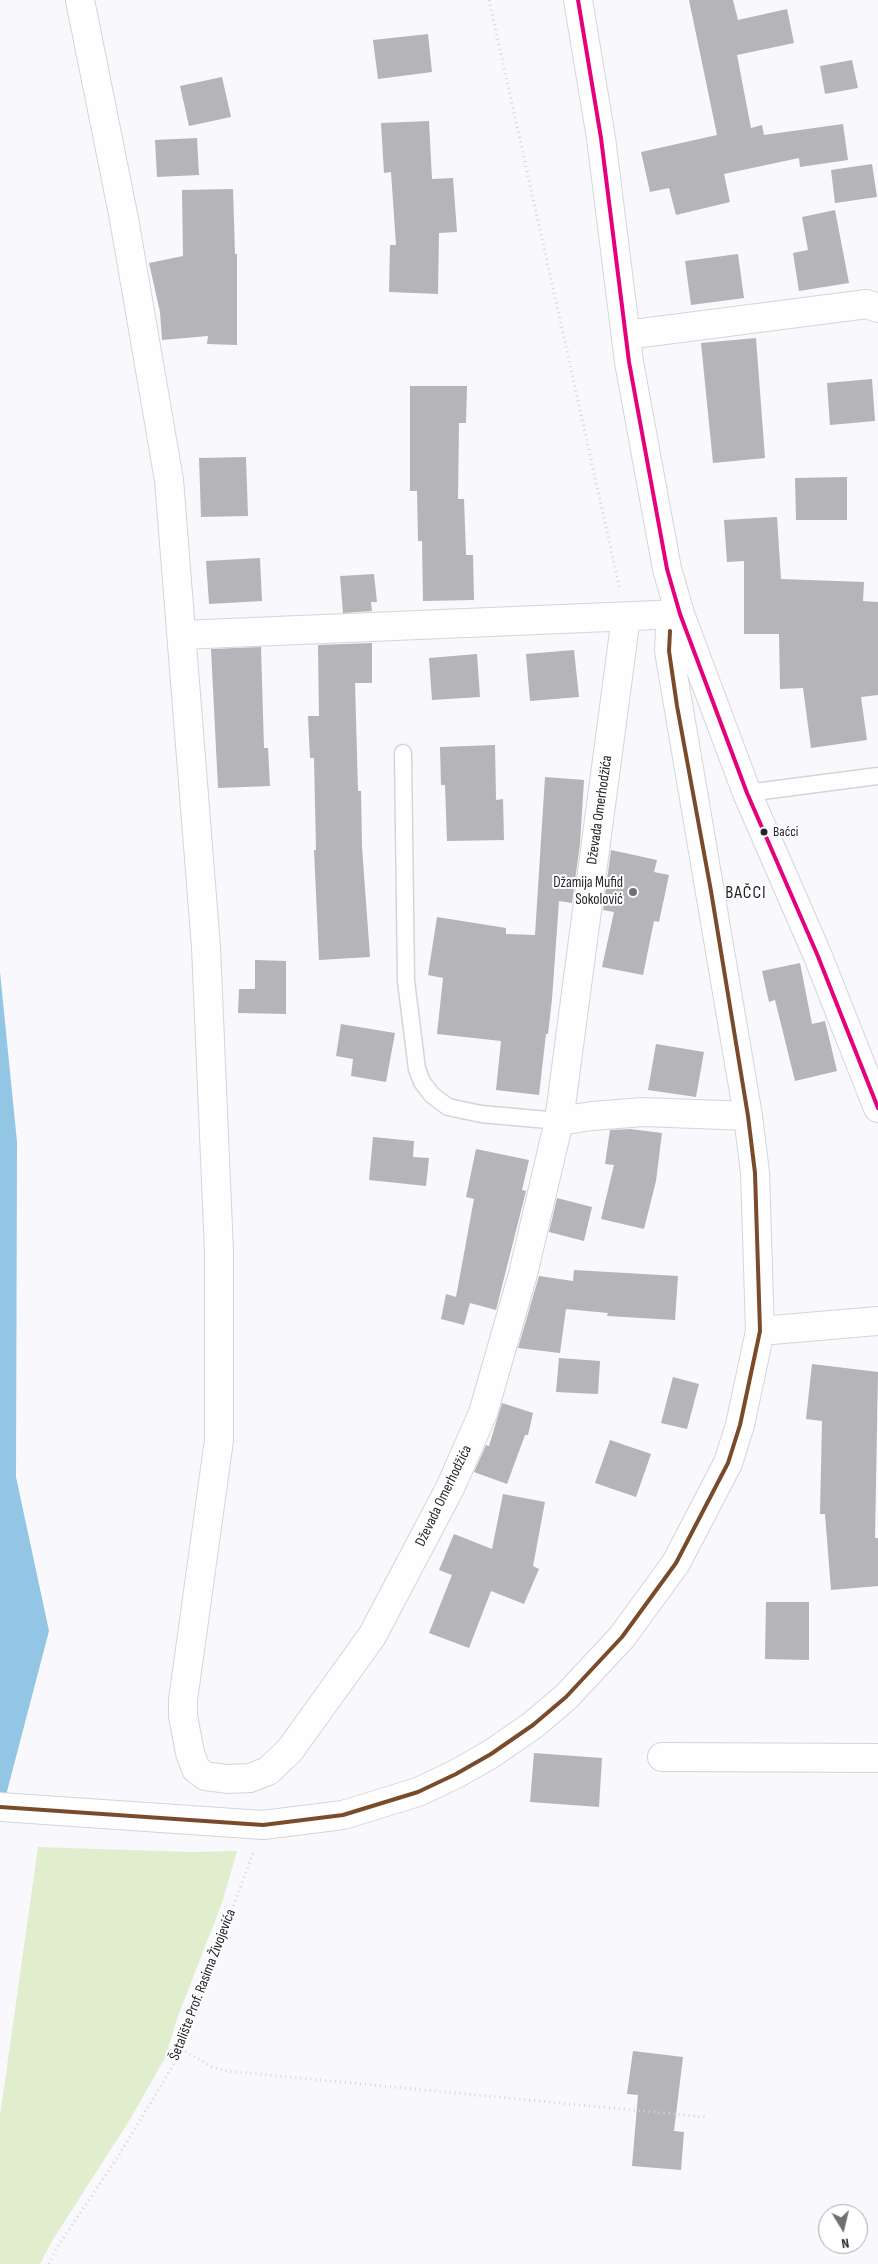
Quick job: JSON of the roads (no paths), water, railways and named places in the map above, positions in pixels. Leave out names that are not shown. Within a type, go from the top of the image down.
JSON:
[{"type":"street","points":[[80,0],[124,219],[169,480],[181,635],[680,614]]},
{"type":"street","points":[[578,0],[601,138],[626,335],[666,569],[680,614],[747,793],[878,1106]]},
{"type":"street","points":[[626,335],[867,304],[878,308]]},
{"type":"street","points":[[0,1807],[263,1825],[343,1815],[380,1805],[438,1784],[513,1740],[546,1714],[586,1676],[622,1637],[676,1563],[728,1463],[740,1425],[760,1331],[756,1182],[748,1116],[712,891],[669,650],[670,629],[680,614]]},
{"type":"street","name":"Dževada Omerhodžića","points":[[181,635],[206,947],[219,1252],[218,1440],[182,1700],[190,1753],[196,1769],[205,1776],[227,1779],[250,1778],[268,1771],[290,1750],[372,1636],[450,1488],[483,1413],[523,1274],[559,1121],[626,617]]},
{"type":"street","points":[[559,1121],[643,1112],[748,1116]]},
{"type":"street","points":[[760,1331],[878,1321]]},
{"type":"street","points":[[662,1757],[878,1758]]},
{"type":"lane","points":[[403,753],[406,981],[417,1069],[422,1082],[432,1095],[448,1107],[481,1114],[559,1121]]},
{"type":"lane","points":[[747,793],[878,776]]},
{"type":"water","points":[[0,972],[17,1142],[16,1477],[49,1631],[0,1818]]},
{"type":"place","name":"Baćci","points":[[764,832]]},
{"type":"place","name":"Džamija Mufid Sokolović","points":[[633,892]]},
{"type":"district","name":"BAČCI","points":[[746,893]]}]
